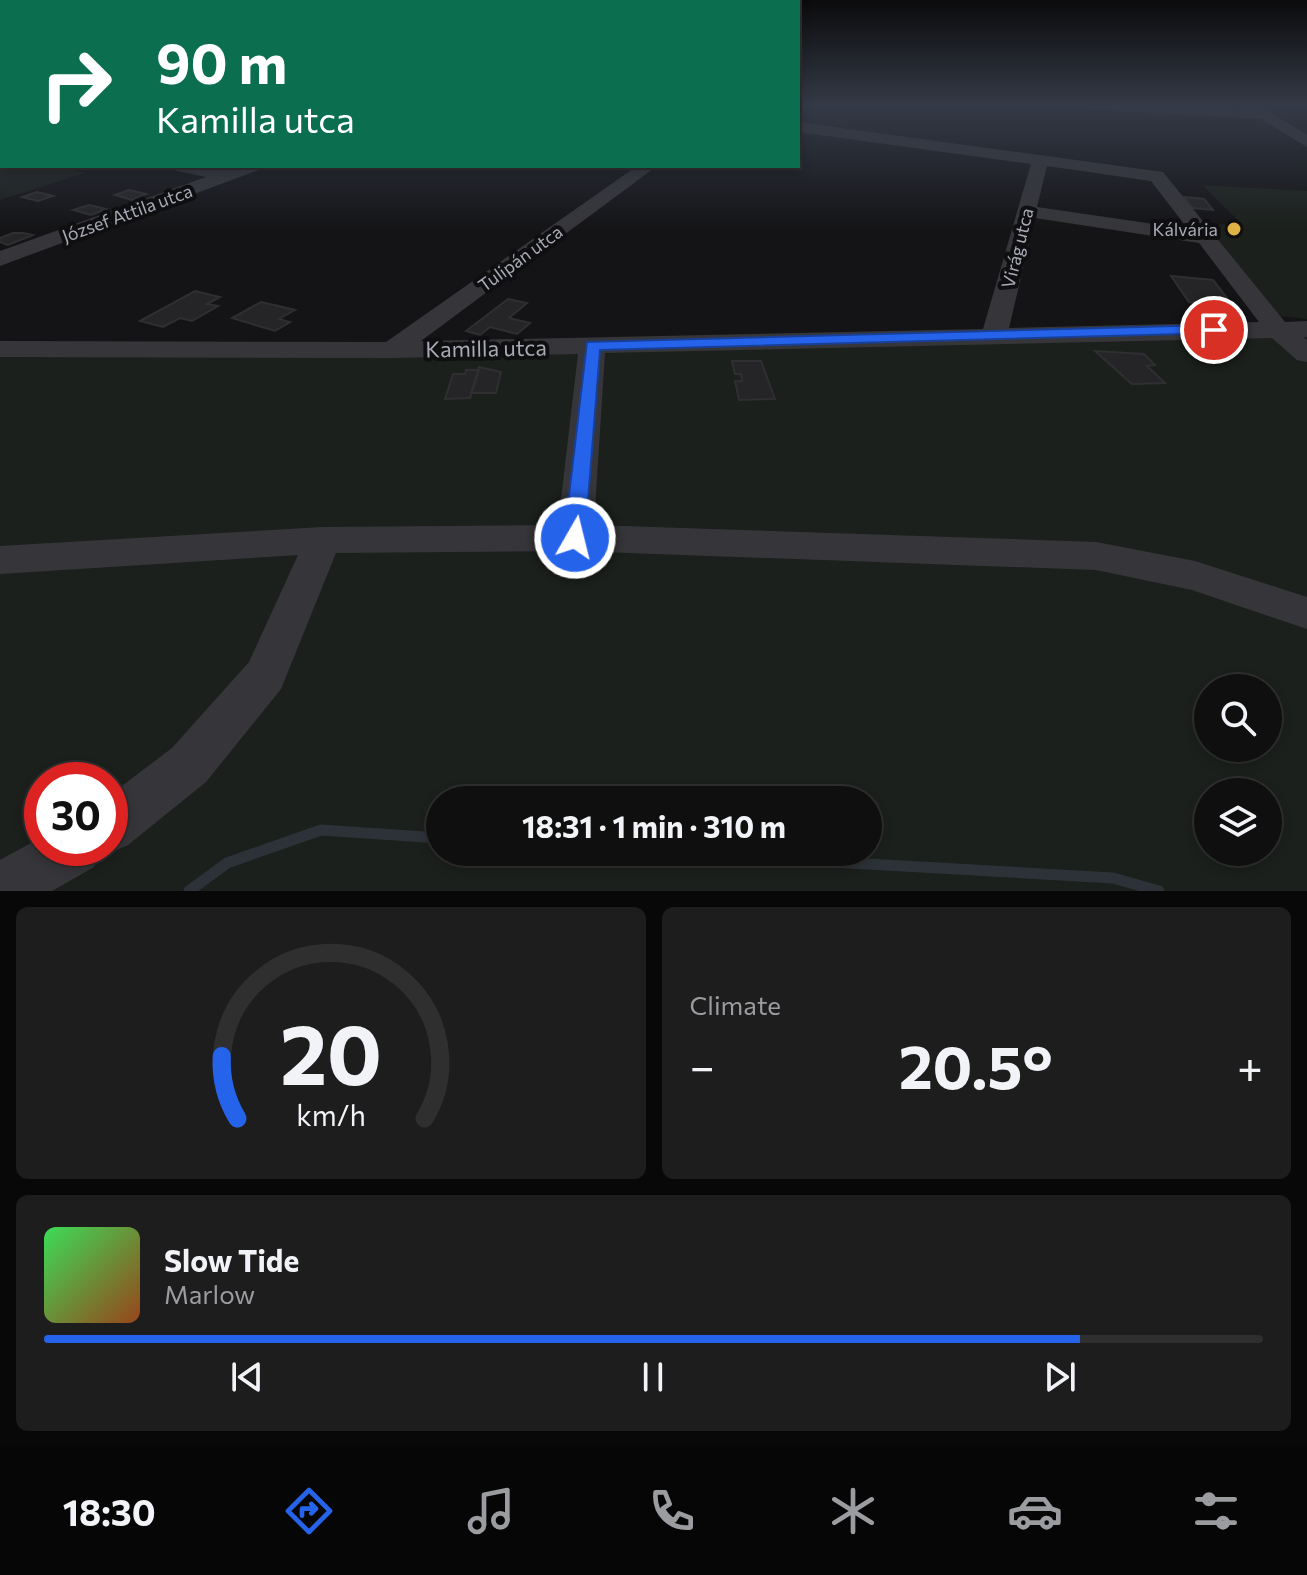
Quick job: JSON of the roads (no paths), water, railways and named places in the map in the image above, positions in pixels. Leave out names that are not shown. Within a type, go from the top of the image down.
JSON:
[{"type":"street","points":[[942,147],[1157,176],[1277,328],[1307,354]]},
{"type":"street","name":"Virág utca","points":[[994,337],[1040,160]]},
{"type":"street","points":[[188,168],[226,176]]},
{"type":"street","name":"József Attila utca","points":[[0,259],[248,168]]},
{"type":"street","name":"Tulipán utca","points":[[392,350],[645,168]]},
{"type":"street","points":[[1026,211],[1206,238]]},
{"type":"street","name":"Kamilla utca","points":[[0,349],[392,350],[1307,329]]},
{"type":"street","points":[[575,538],[592,346]]},
{"type":"street","points":[[0,560],[323,540],[575,538],[1096,556],[1195,576],[1307,613]]},
{"type":"street","points":[[128,813],[189,765],[265,675],[323,540]]},
{"type":"street","points":[[0,890],[43,866]]},
{"type":"waterway","points":[[189,891],[227,863],[321,830],[426,837]]},
{"type":"waterway","points":[[882,865],[1113,878],[1159,891]]},
{"type":"place","name":"Kálvária","points":[[1234,229]]}]
